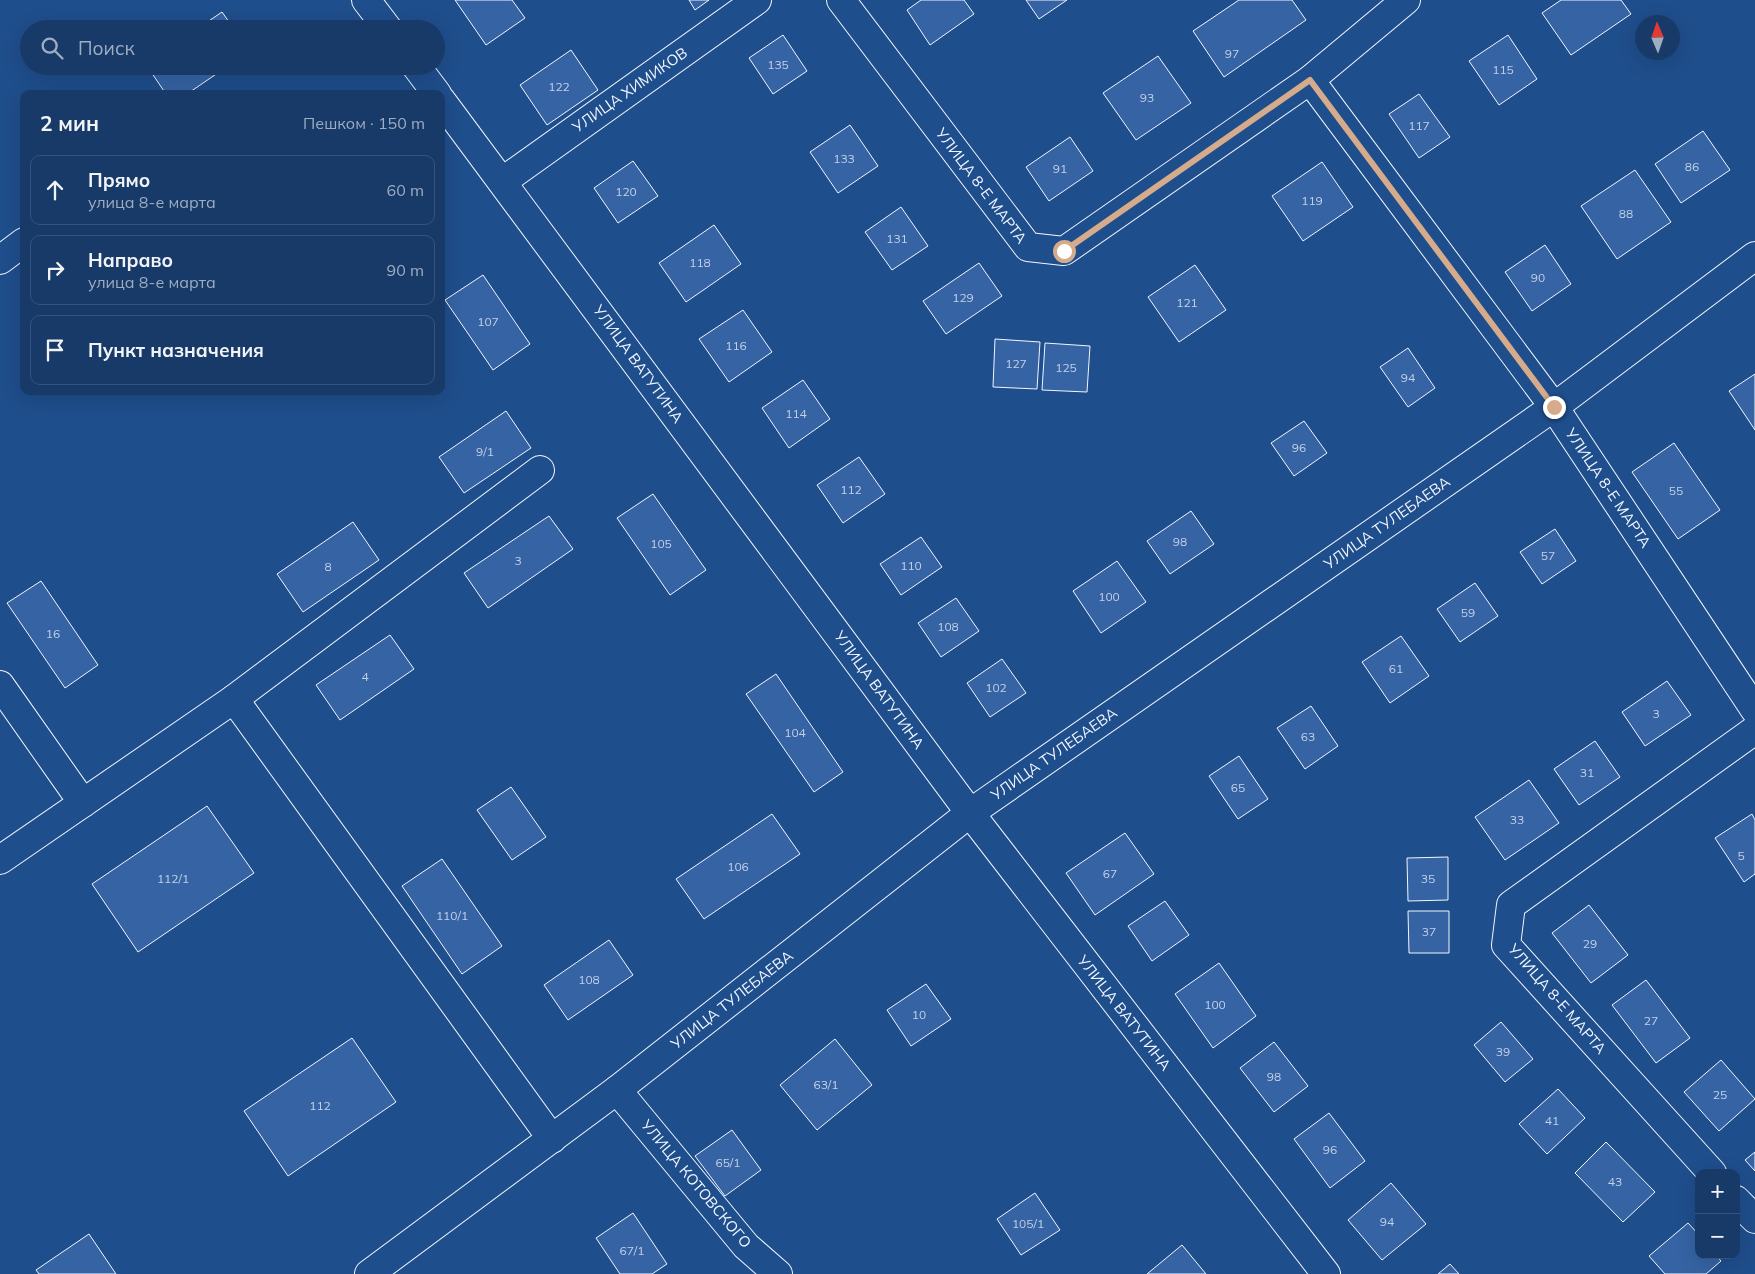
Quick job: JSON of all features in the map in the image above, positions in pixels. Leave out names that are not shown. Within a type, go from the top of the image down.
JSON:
[{"type":"street","points":[[366,0],[381,20]]},
{"type":"street","name":"УЛИЦА ХИМИКОВ","points":[[503,181],[757,0]]},
{"type":"street","name":"УЛИЦА 8-Е МАРТА","points":[[841,0],[1028,247],[1064,251],[1310,80],[1406,0]]},
{"type":"street","points":[[423,75],[434,90]]},
{"type":"street","name":"УЛИЦА 8-Е МАРТА","points":[[1310,80],[1554,407],[1755,710]]},
{"type":"street","name":"УЛИЦА ВАТУТИНА","points":[[445,105],[503,181],[970,814],[1326,1274]]},
{"type":"street","points":[[0,260],[20,245]]},
{"type":"street","name":"УЛИЦА ТУЛЕБАЕВА","points":[[369,1274],[617,1090],[970,814],[1554,407],[1755,256]]},
{"type":"street","points":[[0,860],[234,699],[540,470]]},
{"type":"street","points":[[0,685],[83,803]]},
{"type":"street","points":[[234,699],[552,1139]]},
{"type":"street","name":"УЛИЦА 8-Е МАРТА","points":[[1708,1169],[1506,945],[1511,905],[1755,730]]},
{"type":"street","name":"УЛИЦА КОТОВСКОГО","points":[[617,1090],[746,1246],[778,1274]]},
{"type":"street","points":[[1740,1204],[1755,1219]]},
{"type":"building","points":[[455,0],[512,0],[525,18],[486,45]]},
{"type":"building","points":[[689,0],[709,0],[695,10]]},
{"type":"building","points":[[921,0],[964,0],[974,14],[930,45],[907,10]]},
{"type":"building","points":[[1026,0],[1067,0],[1039,19]]},
{"type":"building","points":[[1239,0],[1292,0],[1306,20],[1224,77],[1193,31]]},
{"type":"building","points":[[1561,0],[1621,0],[1631,14],[1571,55],[1542,13]]},
{"type":"building","points":[[222,12],[228,20],[210,20]]},
{"type":"building","points":[[783,35],[807,71],[773,94],[749,58]]},
{"type":"building","points":[[1508,35],[1537,79],[1499,105],[1469,61]]},
{"type":"building","points":[[571,50],[598,90],[547,125],[520,85]]},
{"type":"building","points":[[1158,56],[1191,103],[1136,140],[1103,93]]},
{"type":"building","points":[[153,75],[215,75],[193,90],[163,90]]},
{"type":"building","points":[[1419,94],[1450,137],[1419,158],[1389,114]]},
{"type":"building","points":[[850,125],[878,166],[838,193],[810,152]]},
{"type":"building","points":[[1703,131],[1730,170],[1681,203],[1655,164]]},
{"type":"building","points":[[1070,137],[1093,171],[1049,201],[1026,167]]},
{"type":"building","points":[[633,161],[658,196],[618,223],[594,188]]},
{"type":"building","points":[[1322,162],[1353,207],[1303,241],[1272,196]]},
{"type":"building","points":[[1635,170],[1671,222],[1617,259],[1581,206]]},
{"type":"building","points":[[901,207],[928,246],[892,270],[865,232]]},
{"type":"building","points":[[714,225],[741,264],[686,302],[659,263]]},
{"type":"building","points":[[1545,245],[1571,284],[1532,311],[1505,272]]},
{"type":"building","points":[[979,263],[1002,296],[946,334],[923,301]]},
{"type":"building","points":[[1195,265],[1226,310],[1179,342],[1148,297]]},
{"type":"building","points":[[483,275],[530,344],[493,370],[445,300]]},
{"type":"building","points":[[743,310],[772,352],[729,382],[699,339]]},
{"type":"building","points":[[995,339],[1040,342],[1037,389],[993,387]]},
{"type":"building","points":[[1045,343],[1090,346],[1087,392],[1042,390]]},
{"type":"building","points":[[1408,348],[1435,388],[1408,407],[1380,367]]},
{"type":"building","points":[[1755,374],[1755,430],[1729,391]]},
{"type":"building","points":[[803,380],[830,419],[789,448],[762,408]]},
{"type":"building","points":[[506,411],[531,448],[464,493],[439,457]]},
{"type":"building","points":[[1304,421],[1327,453],[1294,476],[1271,443]]},
{"type":"building","points":[[1674,443],[1720,510],[1678,539],[1632,472]]},
{"type":"building","points":[[859,457],[885,494],[843,523],[817,485]]},
{"type":"building","points":[[653,494],[706,570],[670,595],[617,518]]},
{"type":"building","points":[[1191,511],[1214,544],[1170,574],[1147,541]]},
{"type":"building","points":[[549,516],[573,549],[488,608],[464,573]]},
{"type":"building","points":[[353,522],[379,560],[303,612],[277,574]]},
{"type":"building","points":[[1555,529],[1576,561],[1542,584],[1520,552]]},
{"type":"building","points":[[921,537],[942,567],[901,595],[880,564]]},
{"type":"building","points":[[1117,561],[1146,602],[1101,633],[1073,591]]},
{"type":"building","points":[[41,581],[98,665],[65,688],[7,603]]},
{"type":"building","points":[[1475,583],[1498,616],[1460,642],[1437,609]]},
{"type":"building","points":[[956,598],[979,631],[941,657],[918,623]]},
{"type":"building","points":[[390,635],[414,669],[340,720],[316,685]]},
{"type":"building","points":[[1401,636],[1429,676],[1390,703],[1362,662]]},
{"type":"building","points":[[1002,659],[1026,693],[990,717],[967,683]]},
{"type":"building","points":[[776,674],[843,772],[814,792],[746,694]]},
{"type":"building","points":[[1667,681],[1691,715],[1645,746],[1622,712]]},
{"type":"building","points":[[1311,706],[1338,746],[1305,769],[1277,728]]},
{"type":"building","points":[[1595,741],[1620,777],[1579,805],[1554,769]]},
{"type":"building","points":[[1239,756],[1268,799],[1238,819],[1209,776]]},
{"type":"building","points":[[1529,780],[1559,823],[1505,860],[1475,817]]},
{"type":"building","points":[[511,787],[546,837],[512,860],[477,810]]},
{"type":"building","points":[[207,806],[254,873],[138,952],[92,884]]},
{"type":"building","points":[[772,814],[800,854],[704,919],[676,879]]},
{"type":"building","points":[[1752,814],[1755,820],[1755,874],[1744,882],[1715,838]]},
{"type":"building","points":[[1125,833],[1154,874],[1095,915],[1066,873]]},
{"type":"building","points":[[1448,857],[1448,900],[1408,901],[1407,858]]},
{"type":"building","points":[[442,859],[502,946],[462,974],[402,886]]},
{"type":"building","points":[[1165,901],[1189,935],[1152,961],[1128,926]]},
{"type":"building","points":[[1589,905],[1628,955],[1591,983],[1552,933]]},
{"type":"building","points":[[1408,911],[1449,911],[1449,953],[1409,953]]},
{"type":"building","points":[[609,940],[633,975],[568,1020],[544,985]]},
{"type":"building","points":[[1219,963],[1256,1016],[1213,1048],[1175,994]]},
{"type":"building","points":[[1646,980],[1690,1038],[1656,1063],[1612,1005]]},
{"type":"building","points":[[926,984],[951,1019],[911,1046],[887,1010]]},
{"type":"building","points":[[1501,1022],[1533,1059],[1505,1082],[1474,1045]]},
{"type":"building","points":[[352,1038],[396,1102],[288,1176],[244,1111]]},
{"type":"building","points":[[835,1039],[872,1085],[817,1130],[780,1085]]},
{"type":"building","points":[[1274,1042],[1308,1086],[1274,1112],[1240,1068]]},
{"type":"building","points":[[1721,1060],[1755,1099],[1719,1131],[1684,1092]]},
{"type":"building","points":[[1558,1089],[1585,1118],[1547,1154],[1519,1124]]},
{"type":"building","points":[[1329,1113],[1365,1161],[1330,1188],[1294,1139]]},
{"type":"building","points":[[732,1130],[761,1170],[725,1196],[695,1156]]},
{"type":"building","points":[[1606,1142],[1655,1192],[1623,1222],[1575,1173]]},
{"type":"building","points":[[1755,1152],[1755,1171],[1745,1160]]},
{"type":"building","points":[[1391,1183],[1426,1224],[1382,1260],[1348,1220]]},
{"type":"building","points":[[1035,1193],[1060,1230],[1021,1255],[997,1219]]},
{"type":"building","points":[[633,1213],[667,1264],[652,1274],[620,1274],[596,1238]]},
{"type":"building","points":[[1688,1223],[1695,1231],[1695,1259],[1719,1259],[1721,1261],[1706,1274],[1665,1274],[1649,1256]]},
{"type":"building","points":[[89,1234],[116,1274],[39,1274],[36,1270]]},
{"type":"building","points":[[1182,1245],[1206,1274],[1147,1274]]},
{"type":"building","points":[[1450,1264],[1459,1274],[1438,1274]]},
{"type":"route","points":[[1064,251],[1310,80],[1554,407]]}]
